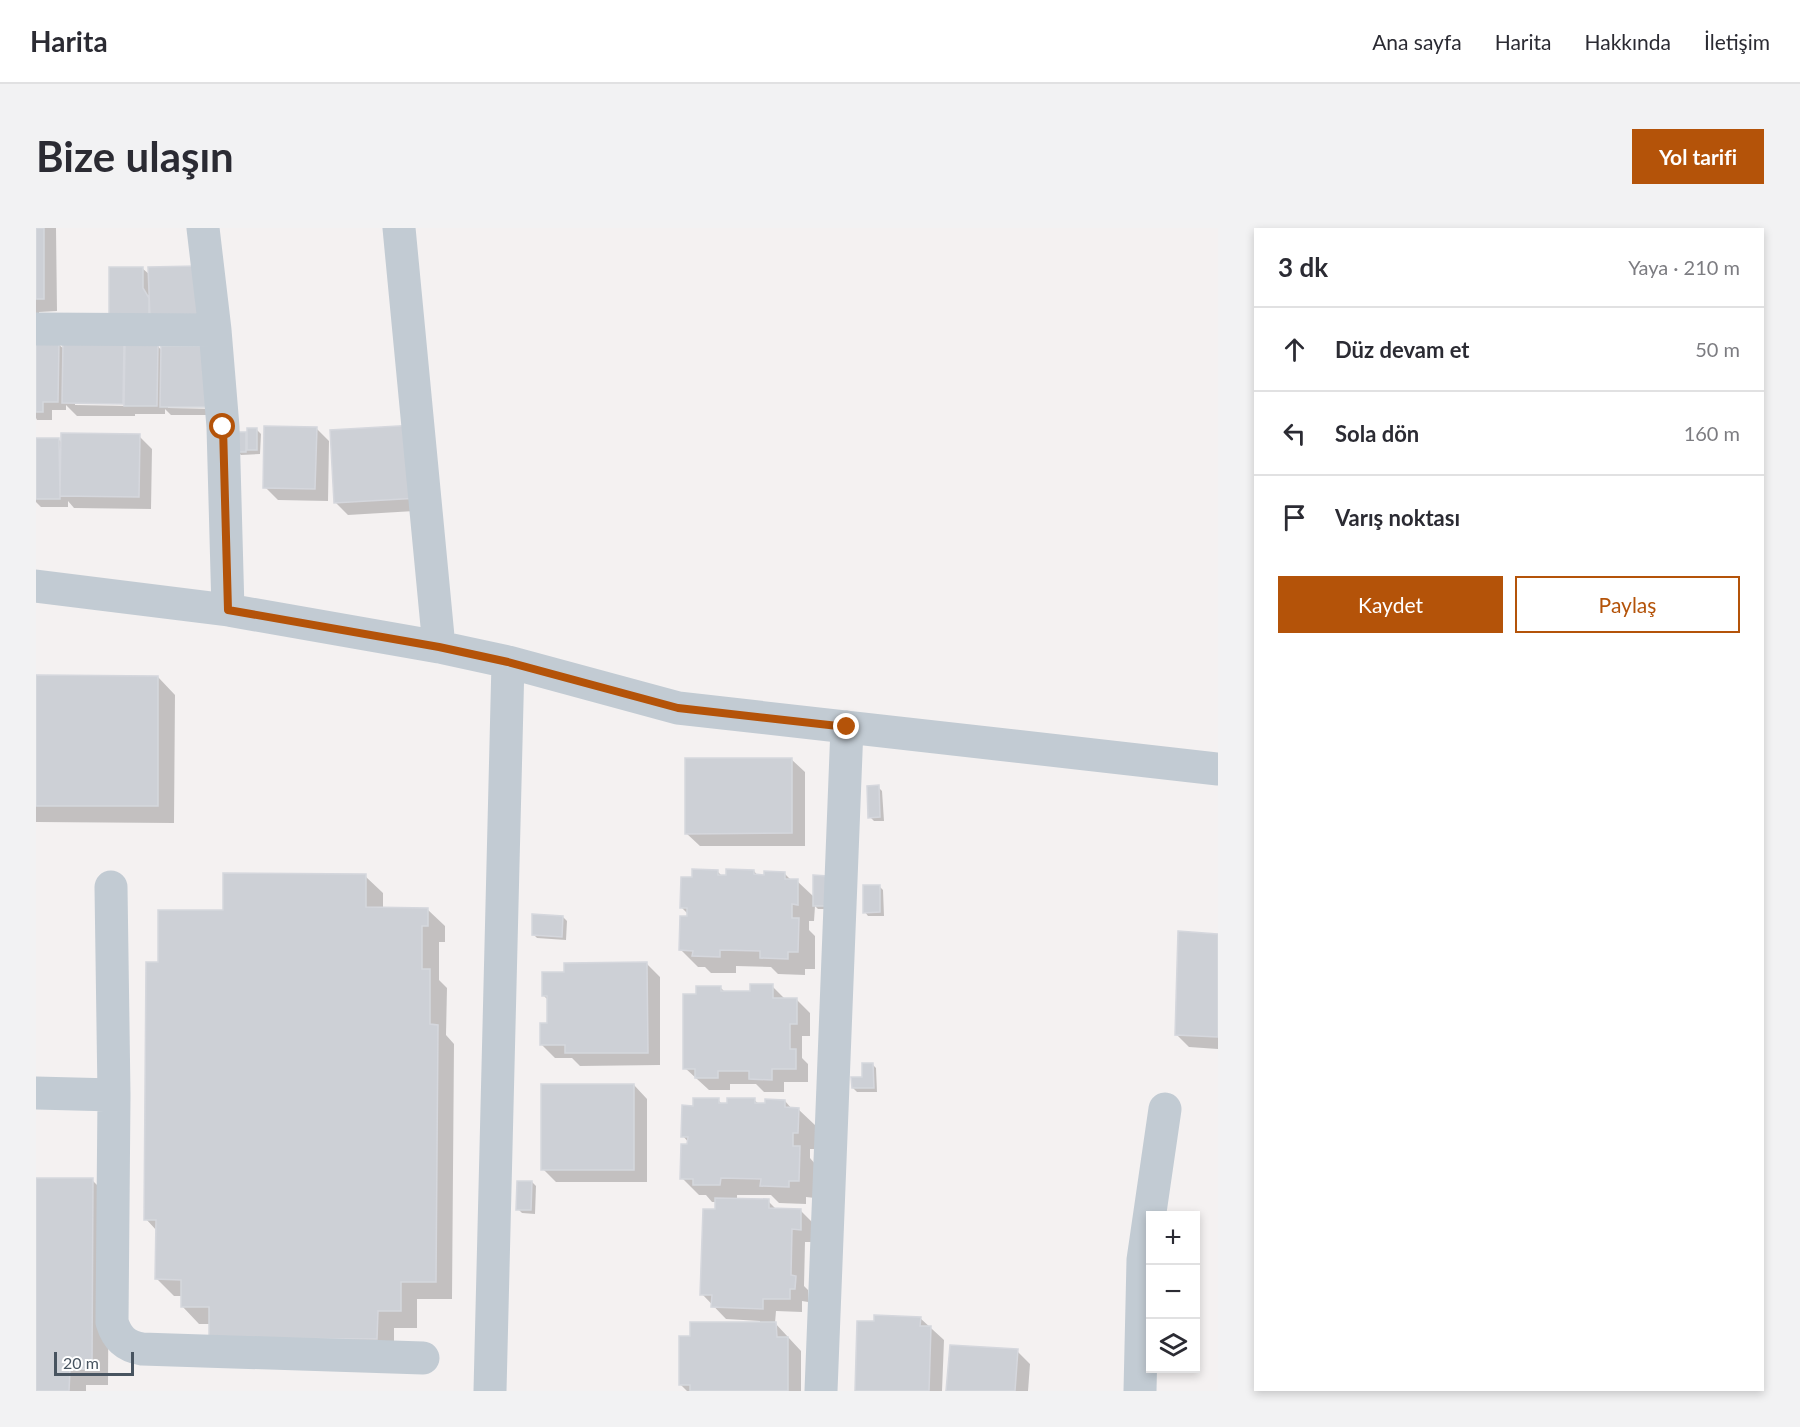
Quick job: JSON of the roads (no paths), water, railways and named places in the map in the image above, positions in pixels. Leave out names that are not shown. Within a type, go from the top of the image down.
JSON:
[{"type":"street","points":[[203,228],[223,427],[228,610]]},
{"type":"street","points":[[399,228],[439,647]]},
{"type":"street","points":[[36,329],[215,330]]},
{"type":"street","points":[[36,586],[228,610],[439,647],[508,662],[678,708],[1218,769]]},
{"type":"street","points":[[490,1391],[508,662]]},
{"type":"street","points":[[821,1391],[847,727]]},
{"type":"street","points":[[111,887],[114,1095],[112,1322],[120,1339],[134,1348],[142,1349],[423,1358]]},
{"type":"street","points":[[36,1093],[114,1095]]},
{"type":"street","points":[[1140,1391],[1143,1260],[1165,1109]]}]
